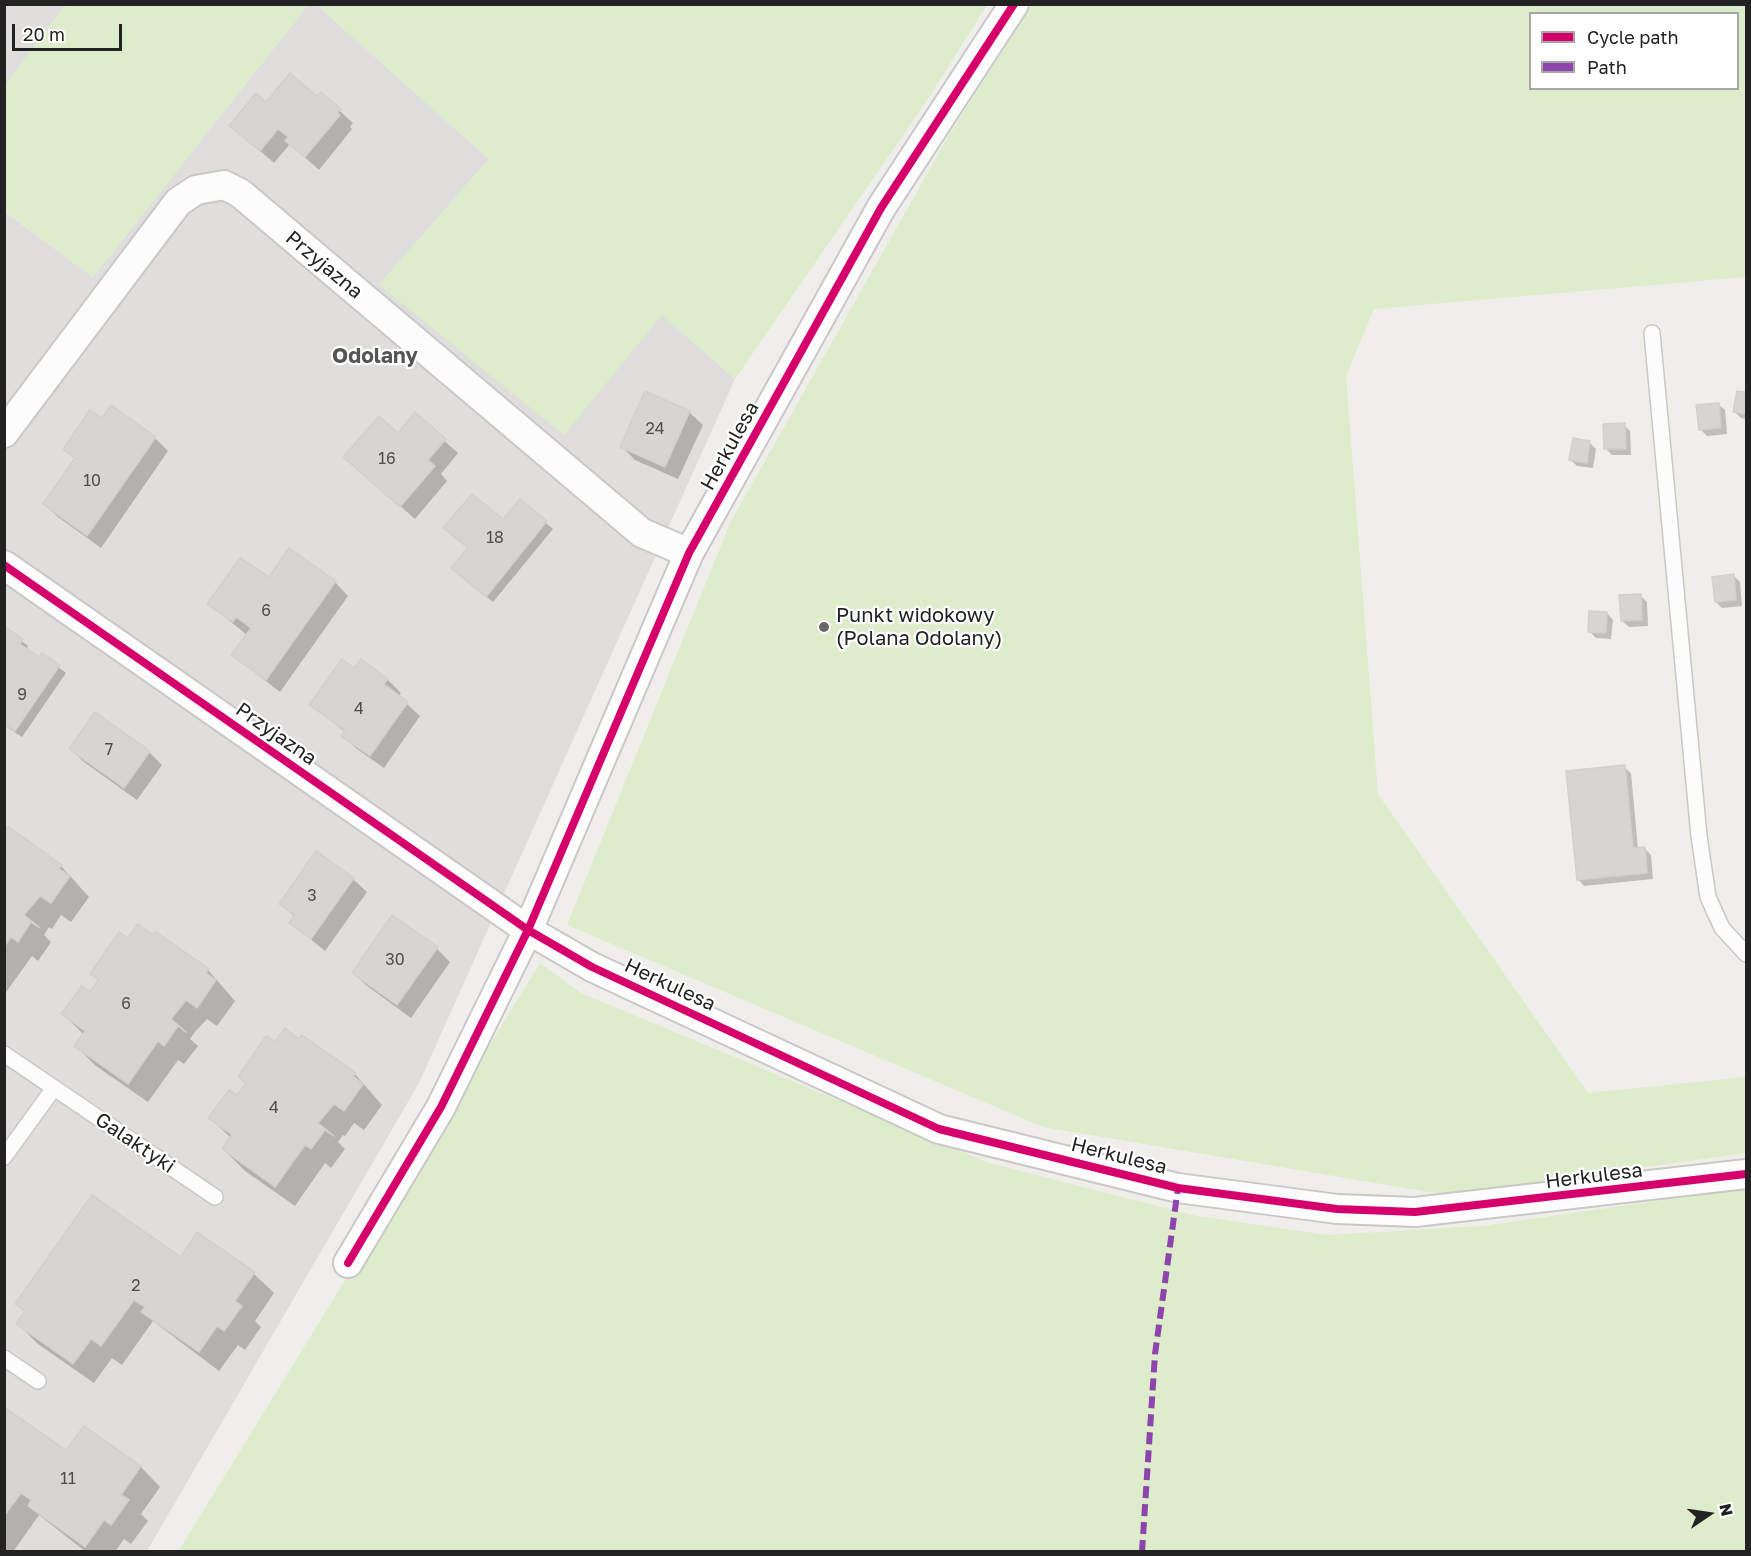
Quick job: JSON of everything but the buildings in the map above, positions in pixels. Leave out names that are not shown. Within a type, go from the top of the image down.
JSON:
[{"type":"street","name":"Herkulesa","points":[[348,1263],[441,1107],[528,930],[689,553],[881,208],[1014,4]]},
{"type":"street","name":"Przyjazna","points":[[4,433],[178,202],[196,190],[224,185],[240,193],[642,532],[689,553]]},
{"type":"street","name":"Przyjazna","points":[[4,565],[528,930]]},
{"type":"street","name":"Herkulesa","points":[[528,930],[592,967],[939,1129],[1178,1188],[1337,1209],[1415,1212],[1746,1174]]},
{"type":"lane","points":[[1652,333],[1699,836],[1708,897],[1722,928],[1746,954]]},
{"type":"lane","name":"Galaktyki","points":[[4,1054],[215,1197]]},
{"type":"lane","points":[[4,1157],[54,1088]]},
{"type":"lane","points":[[4,1358],[38,1381]]},
{"type":"shaded area","points":[[4,5],[65,5],[5,86]]},
{"type":"shaded area","points":[[308,5],[317,5],[489,159],[379,285],[662,314],[735,379],[419,1083],[147,1551],[5,1551],[4,211],[93,277]]},
{"type":"green space","points":[[65,5],[308,5],[93,277],[5,211],[5,86]]},
{"type":"green space","points":[[317,5],[987,5],[928,99],[735,379],[662,315],[564,435],[379,285],[489,159]]},
{"type":"green space","points":[[1032,5],[1746,5],[1746,277],[1374,309],[1346,376],[1378,794],[1588,1093],[1746,1077],[1746,1153],[1447,1195],[1043,1127],[567,925],[731,521],[948,137]]},
{"type":"green space","points":[[540,963],[581,993],[989,1163],[1197,1216],[1327,1235],[1482,1226],[1746,1188],[1746,1551],[178,1552]]},
{"type":"marked path","points":[[1142,1552],[1155,1354],[1178,1188]]},
{"type":"cycle path","points":[[348,1263],[441,1107],[528,930],[689,553],[881,208],[1014,4]]},
{"type":"cycle path","points":[[4,565],[528,930],[592,967],[939,1129],[1178,1188],[1337,1209],[1415,1212],[1746,1174]]},
{"type":"place","name":"Punkt widokowy (Polana Odolany)","points":[[824,627]]},
{"type":"district","name":"Odolany","points":[[375,356]]}]
